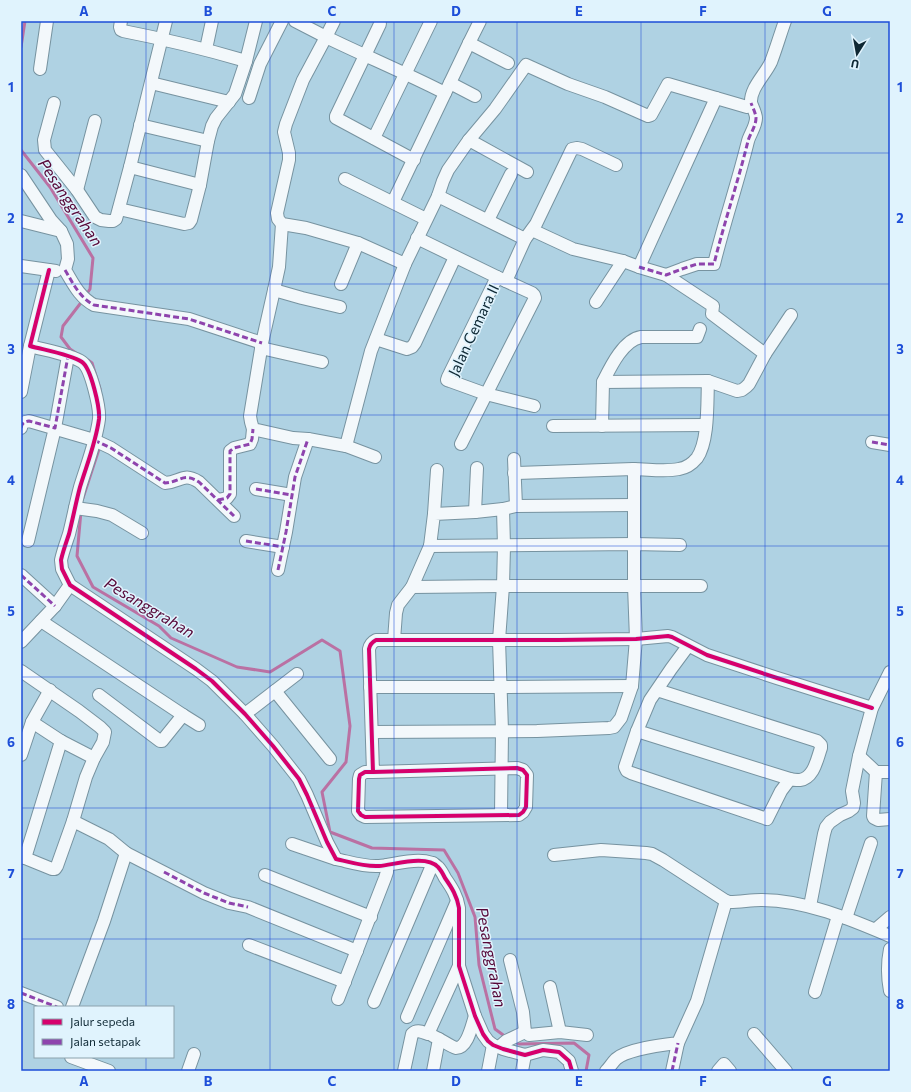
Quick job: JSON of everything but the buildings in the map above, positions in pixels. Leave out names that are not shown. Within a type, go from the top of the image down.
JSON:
[{"type":"street","points":[[40,69],[47,21]]},
{"type":"street","points":[[121,21],[120,27],[123,31],[162,39],[246,61]]},
{"type":"street","points":[[54,103],[44,140],[46,150],[77,190],[95,217],[101,220],[113,221],[116,219],[119,209],[166,21]]},
{"type":"street","points":[[206,50],[212,21]]},
{"type":"street","points":[[119,209],[184,224],[189,223],[200,184],[212,126],[216,118],[235,94],[246,61],[256,21]]},
{"type":"street","points":[[249,98],[260,64],[282,21]]},
{"type":"street","points":[[295,21],[365,56],[405,73],[475,96]]},
{"type":"street","points":[[334,21],[303,80],[286,124],[284,132],[290,160],[277,213],[278,219],[282,224],[306,228],[358,243],[405,264]]},
{"type":"street","points":[[374,138],[431,21]]},
{"type":"street","points":[[393,202],[480,21]]},
{"type":"street","points":[[666,275],[697,264],[714,264],[749,138],[754,127],[756,118],[751,103],[753,92],[770,63],[785,21]]},
{"type":"street","points":[[380,24],[336,118],[414,160]]},
{"type":"street","points":[[469,43],[508,63]]},
{"type":"street","points":[[346,446],[366,368],[376,339],[405,264],[438,196],[448,170],[469,140],[495,109],[526,65],[568,84],[605,97],[648,116],[651,115],[668,84],[747,107],[751,103]]},
{"type":"street","points":[[151,83],[229,102]]},
{"type":"street","points":[[639,267],[716,98]]},
{"type":"street","points":[[77,190],[95,121]]},
{"type":"street","points":[[140,125],[208,141]]},
{"type":"street","points":[[469,140],[527,172]]},
{"type":"street","name":"Jalan Cemara II","points":[[486,394],[450,382],[448,377],[501,279],[528,235],[572,149],[582,149],[616,165]]},
{"type":"street","points":[[130,167],[200,184]]},
{"type":"street","points":[[488,220],[511,174]]},
{"type":"street","points":[[21,176],[25,185],[61,231],[67,244],[68,259],[65,270],[77,292],[89,302],[94,305],[189,319],[261,346],[322,362]]},
{"type":"street","points":[[345,179],[426,219]]},
{"type":"street","points":[[438,196],[488,220],[528,235],[573,249],[623,261],[666,275],[713,306],[712,314],[765,354]]},
{"type":"street","points":[[21,221],[61,231]]},
{"type":"street","points":[[218,500],[227,498],[230,494],[230,451],[234,448],[250,444],[251,441],[252,429],[250,416],[261,346],[279,267],[282,224]]},
{"type":"street","points":[[417,238],[532,293],[535,298],[461,444]]},
{"type":"street","points":[[341,284],[358,243]]},
{"type":"street","points":[[376,339],[407,349],[412,347],[455,257]]},
{"type":"street","points":[[596,302],[623,261]]},
{"type":"street","points":[[21,266],[58,271],[65,270]]},
{"type":"street","points":[[21,392],[30,346],[49,270]]},
{"type":"street","points":[[274,290],[340,307]]},
{"type":"street","points":[[603,382],[708,381],[737,390],[742,390],[749,384],[765,354],[790,314]]},
{"type":"street","points":[[602,426],[603,382],[612,364],[625,346],[634,339],[641,337],[697,337],[700,329]]},
{"type":"street","points":[[30,346],[68,356],[82,362],[88,368],[99,412],[96,441],[61,560],[62,569],[70,585],[196,669],[212,681],[245,714],[299,779],[336,859]]},
{"type":"street","points":[[28,541],[54,428],[68,356]]},
{"type":"street","points":[[514,473],[634,469],[678,470],[685,467],[691,464],[702,450],[706,425],[708,381]]},
{"type":"street","points":[[486,394],[534,406]]},
{"type":"street","points":[[21,428],[25,422],[29,421],[96,441],[111,448],[165,483],[173,482],[186,477],[193,478],[234,516]]},
{"type":"street","points":[[553,426],[706,425]]},
{"type":"street","points":[[252,429],[293,438],[308,439],[346,446],[375,457]]},
{"type":"street","points":[[278,570],[295,477],[308,439]]},
{"type":"street","points":[[872,442],[890,445]]},
{"type":"street","points":[[514,459],[516,506]]},
{"type":"street","points":[[475,512],[477,468]]},
{"type":"street","points":[[372,732],[602,729],[614,727],[621,718],[632,686],[636,639],[634,586],[634,469]]},
{"type":"street","points":[[394,640],[398,605],[412,586],[430,546],[434,514],[436,470]]},
{"type":"street","points":[[256,489],[292,494]]},
{"type":"street","points":[[434,514],[475,512],[516,506],[634,505]]},
{"type":"street","points":[[77,508],[112,515],[142,533]]},
{"type":"street","points":[[501,815],[502,730],[499,640],[503,586],[503,509]]},
{"type":"street","points":[[246,541],[283,547]]},
{"type":"street","points":[[430,546],[680,545]]},
{"type":"street","points":[[21,575],[54,606]]},
{"type":"street","points":[[24,634],[41,621],[70,585]]},
{"type":"street","points":[[412,586],[701,586]]},
{"type":"street","points":[[41,621],[199,725]]},
{"type":"street","points":[[373,772],[369,649],[372,642],[376,640],[636,639],[672,636],[707,655],[872,708]]},
{"type":"street","points":[[686,644],[650,700],[637,731],[625,767],[627,770],[631,773],[767,819],[790,779]]},
{"type":"street","points":[[21,671],[50,690],[105,732],[103,742],[86,776],[73,822],[57,866],[52,869],[23,857],[34,829],[61,742]]},
{"type":"street","points":[[810,906],[822,840],[826,827],[834,819],[849,812],[853,808],[854,803],[852,791],[859,756],[872,708],[890,672]]},
{"type":"street","points":[[245,714],[297,674]]},
{"type":"street","points":[[370,687],[632,686]]},
{"type":"street","points":[[21,756],[32,722],[50,690]]},
{"type":"street","points":[[637,731],[790,779],[800,780],[806,777],[814,769],[821,748],[819,743],[657,690]]},
{"type":"street","points":[[275,692],[330,758]]},
{"type":"street","points":[[99,695],[160,741],[162,741],[183,715]]},
{"type":"street","points":[[32,722],[61,742],[94,758]]},
{"type":"street","points":[[859,756],[876,772],[890,772]]},
{"type":"street","points":[[502,768],[517,768],[523,770],[526,775],[526,807],[519,815],[365,817],[358,811],[359,779],[360,775],[365,772],[502,768]]},
{"type":"street","points":[[876,772],[873,816],[876,819],[890,819]]},
{"type":"street","points":[[73,822],[109,839],[126,853],[204,893],[229,903],[248,907],[357,951]]},
{"type":"street","points":[[816,992],[842,917],[871,843]]},
{"type":"street","points":[[292,844],[356,864],[378,866],[422,861],[433,863],[438,867],[454,892],[457,900],[459,908],[459,966],[475,1016],[483,1034],[488,1041],[500,1044],[517,1054],[525,1055],[543,1050],[560,1052],[569,1061],[572,1071]]},
{"type":"street","points":[[554,855],[602,850],[652,854],[667,862],[726,901],[736,902],[772,900],[810,906],[876,929],[890,936]]},
{"type":"street","points":[[72,1006],[104,921],[126,853]]},
{"type":"street","points":[[374,1002],[433,863]]},
{"type":"street","points":[[338,999],[371,917],[387,872],[387,865]]},
{"type":"street","points":[[265,875],[371,917]]},
{"type":"street","points":[[406,1018],[457,900]]},
{"type":"street","points":[[672,1071],[678,1042],[697,1001],[726,901]]},
{"type":"street","points":[[876,929],[890,916]]},
{"type":"street","points":[[248,945],[345,982]]},
{"type":"street","points":[[890,949],[887,965],[887,978],[890,991]]},
{"type":"street","points":[[510,960],[523,1012],[525,1032]]},
{"type":"street","points":[[433,1071],[434,1037],[459,966]]},
{"type":"street","points":[[550,987],[560,1032]]},
{"type":"street","points":[[21,993],[54,1006]]},
{"type":"street","points":[[404,1071],[412,1034],[414,1031],[434,1037],[456,1048],[466,1043],[475,1016]]},
{"type":"street","points":[[525,1032],[529,1035],[560,1032],[587,1035]]},
{"type":"street","points":[[488,1071],[500,1044],[525,1032]]},
{"type":"street","points":[[754,1034],[786,1071]]},
{"type":"street","points":[[606,1071],[624,1054],[678,1042]]},
{"type":"street","points":[[188,1071],[194,1054]]},
{"type":"street","points":[[522,1071],[525,1055]]},
{"type":"street","points":[[74,1058],[110,1071]]},
{"type":"street","points":[[718,1071],[724,1064],[730,1071]]},
{"type":"waterway","name":"Pesanggrahan","points":[[21,47],[25,21]]},
{"type":"waterway","name":"Pesanggrahan","points":[[21,150],[50,187],[93,258],[90,289],[86,295]]},
{"type":"waterway","name":"Pesanggrahan","points":[[76,353],[70,349],[61,337],[63,326],[83,300]]},
{"type":"waterway","name":"Pesanggrahan","points":[[88,360],[92,363],[100,389]]},
{"type":"waterway","name":"Pesanggrahan","points":[[83,498],[100,446]]},
{"type":"waterway","name":"Pesanggrahan","points":[[81,511],[77,556],[93,587],[159,626],[171,638],[237,667],[270,672],[322,640],[340,651],[350,726],[346,762],[322,792],[330,832],[372,848],[444,850],[458,873],[475,917],[479,965],[495,1029],[506,1037]]},
{"type":"waterway","name":"Pesanggrahan","points":[[513,1041],[519,1044],[574,1043],[589,1055],[586,1071]]},
{"type":"marked path","points":[[639,267],[666,275],[697,264],[714,264],[748,141],[756,121],[756,115],[751,103]]},
{"type":"marked path","points":[[65,270],[80,294],[94,305],[189,319],[262,343]]},
{"type":"marked path","points":[[21,428],[24,423],[29,421],[55,428],[68,356]]},
{"type":"marked path","points":[[218,500],[227,498],[230,494],[230,451],[234,448],[250,444],[253,429]]},
{"type":"marked path","points":[[278,570],[295,477],[308,439]]},
{"type":"marked path","points":[[94,440],[111,448],[165,483],[182,478],[194,479],[234,516]]},
{"type":"marked path","points":[[872,442],[890,445]]},
{"type":"marked path","points":[[256,489],[292,495]]},
{"type":"marked path","points":[[246,541],[283,547]]},
{"type":"marked path","points":[[21,575],[55,606]]},
{"type":"marked path","points":[[164,872],[204,893],[229,903],[248,907]]},
{"type":"marked path","points":[[21,993],[54,1006]]},
{"type":"marked path","points":[[672,1071],[678,1043]]},
{"type":"cycle path","points":[[49,270],[30,346],[64,354],[82,362],[89,372],[92,380],[99,414],[96,436],[80,487],[61,560],[62,569],[70,585],[196,669],[212,681],[245,714],[299,779],[336,859],[368,866],[379,866],[410,861],[426,861],[433,863],[438,867],[456,896],[459,908],[459,966],[475,1016],[483,1034],[493,1045],[525,1055],[543,1050],[559,1052],[569,1061],[572,1071]]},
{"type":"cycle path","points":[[373,772],[517,768],[523,770],[527,775],[526,807],[519,815],[365,817],[361,815],[358,811],[360,775],[365,772],[373,772],[369,649],[371,643],[376,640],[636,639],[668,636],[707,655],[872,708]]}]
